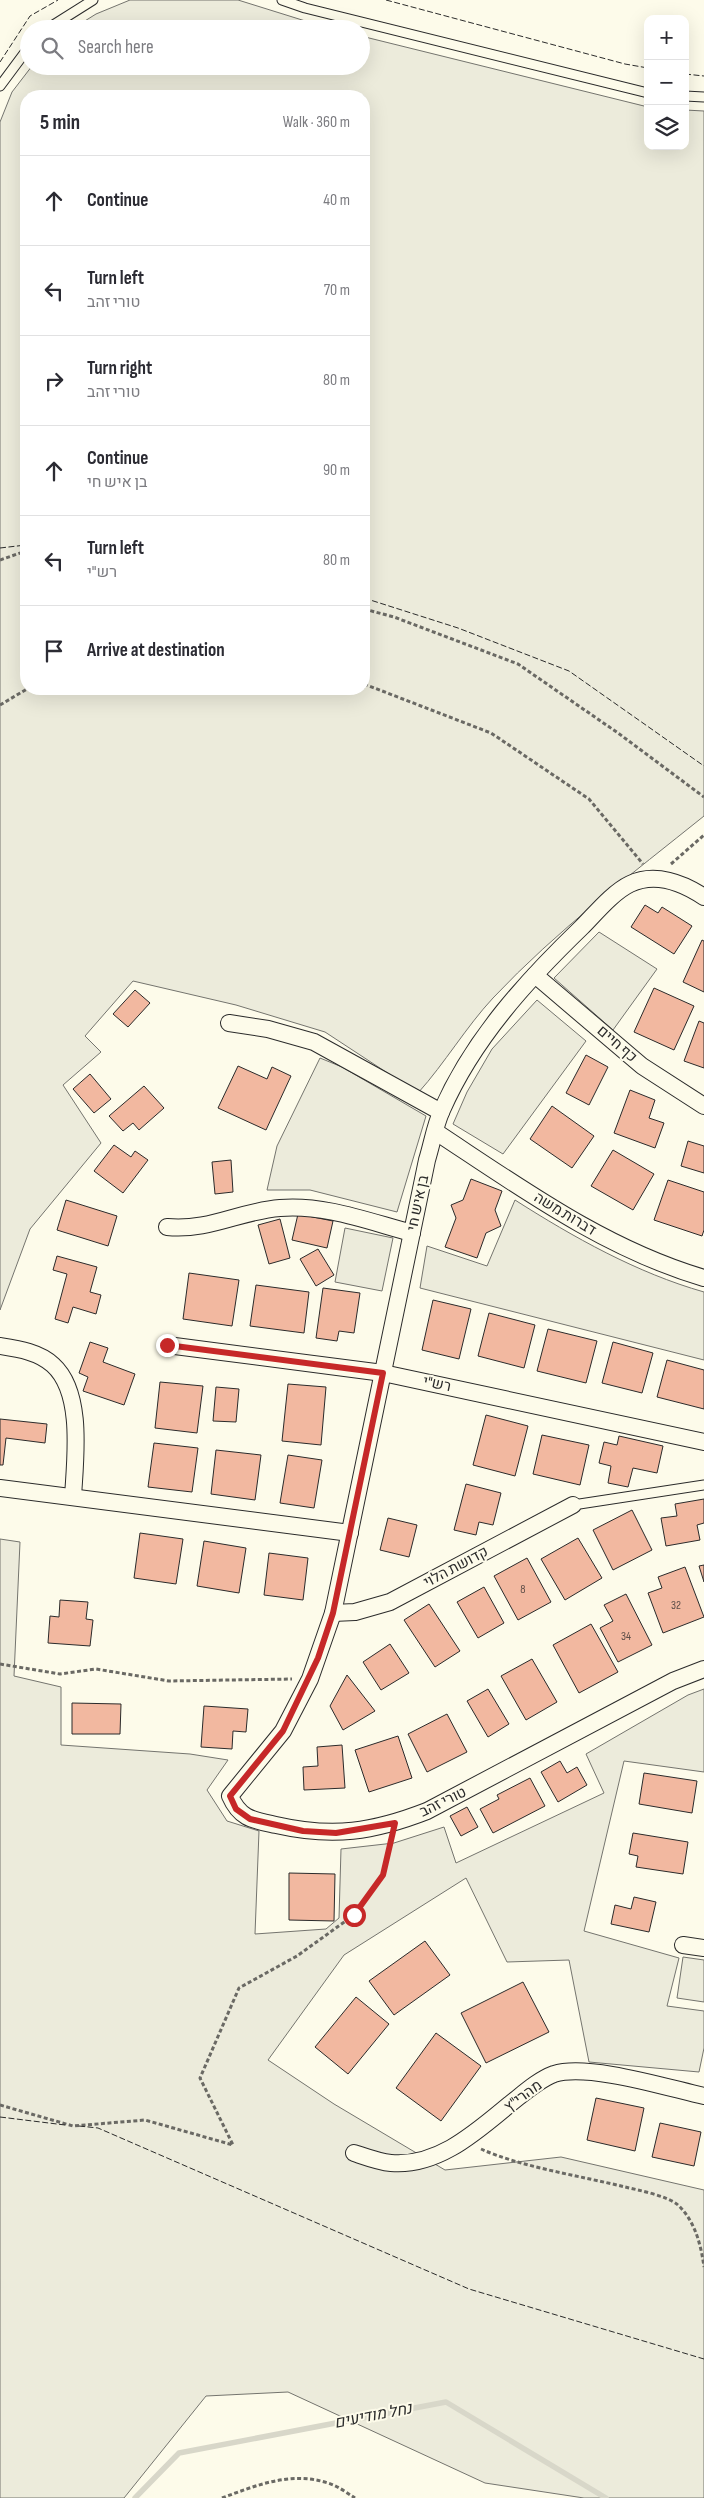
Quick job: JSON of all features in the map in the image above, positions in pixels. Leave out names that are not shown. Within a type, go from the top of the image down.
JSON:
[{"type":"street","points":[[655,878],[687,885],[704,897]]},
{"type":"street","name":"בן איש חי","points":[[333,1613],[427,1160],[441,1112],[456,1081],[476,1049],[535,975],[605,904],[630,884],[655,878]]},
{"type":"street","name":"כף חיים","points":[[535,975],[642,1066],[704,1106]]},
{"type":"street","points":[[229,1023],[268,1029],[314,1042],[441,1112]]},
{"type":"street","name":"דברות משה","points":[[436,1132],[593,1232],[643,1256],[704,1278]]},
{"type":"street","points":[[167,1227],[200,1227],[278,1208],[300,1206],[338,1213],[412,1234]]},
{"type":"street","name":"רש\"י","points":[[167,1345],[383,1373],[704,1442]]},
{"type":"street","points":[[0,1346],[36,1353],[54,1365],[67,1387],[73,1408],[76,1446],[73,1497]]},
{"type":"street","points":[[0,1488],[350,1533]]},
{"type":"street","name":"קדושת הלוי","points":[[333,1613],[355,1612],[390,1602],[573,1505]]},
{"type":"street","name":"טורי זהב","points":[[333,1613],[310,1679],[283,1731],[230,1796],[236,1809],[250,1819],[303,1831],[336,1833],[395,1823],[427,1811],[673,1681],[704,1669]]},
{"type":"street","points":[[683,1945],[704,1948]]},
{"type":"street","name":"מהרי\"ץ","points":[[354,2154],[390,2163],[416,2163],[441,2155],[533,2086],[554,2074],[573,2072],[603,2074],[704,2096]]},
{"type":"lane","points":[[61,20],[93,0]]},
{"type":"lane","points":[[282,0],[354,20]]},
{"type":"lane","points":[[370,24],[644,92]]},
{"type":"lane","points":[[0,86],[20,59]]},
{"type":"lane","points":[[689,96],[704,97]]},
{"type":"lane","points":[[573,1505],[704,1485]]},
{"type":"path","points":[[0,560],[20,553]]},
{"type":"path","points":[[370,611],[394,617],[518,664],[618,733],[704,797]]},
{"type":"path","points":[[370,686],[491,733],[588,799],[655,878],[704,835]]},
{"type":"path","points":[[0,704],[20,692]]},
{"type":"path","points":[[0,1664],[60,1674],[96,1669],[169,1681],[310,1679]]},
{"type":"path","points":[[0,2105],[73,2126],[145,2120],[234,2145],[200,2078],[239,1988],[297,1956],[354,1915],[383,1875],[395,1823]]},
{"type":"path","points":[[463,2139],[484,2150],[645,2192],[677,2204],[691,2221],[701,2249],[704,2267]]},
{"type":"path","points":[[222,2498],[264,2483],[296,2477],[329,2483],[356,2498]]},
{"type":"shaded area","points":[[130,0],[238,0],[302,20],[86,20]]},
{"type":"shaded area","points":[[370,38],[644,106],[644,150],[689,150],[689,110],[704,111],[704,816],[596,903],[517,973],[483,1009],[418,1093],[325,1032],[236,1005],[133,981],[85,1036],[101,1052],[63,1085],[101,1143],[30,1229],[0,1310],[0,122],[12,92],[25,75],[370,75]]},
{"type":"shaded area","points":[[599,932],[657,969],[613,1030],[554,978]]},
{"type":"shaded area","points":[[537,1000],[586,1041],[503,1154],[453,1124],[467,1092],[492,1049]]},
{"type":"shaded area","points":[[320,1058],[342,1067],[426,1116],[397,1212],[310,1190],[267,1190],[277,1146]]},
{"type":"shaded area","points":[[515,1200],[606,1253],[654,1275],[704,1292],[704,1360],[420,1288],[427,1246],[487,1266]]},
{"type":"shaded area","points":[[345,1228],[393,1238],[382,1291],[335,1282]]},
{"type":"shaded area","points":[[0,1539],[20,1542],[14,1676],[61,1687],[61,1745],[190,1754],[228,1760],[207,1790],[227,1821],[259,1831],[255,1934],[326,1929],[339,1918],[341,1849],[394,1843],[444,1827],[456,1863],[604,1793],[586,1754],[688,1695],[704,1689],[704,1772],[624,1761],[584,1931],[679,1958],[667,2006],[704,2011],[704,2048],[699,2072],[589,2062],[569,1960],[507,1962],[466,1878],[344,1955],[268,2060],[334,2104],[445,2170],[561,2157],[704,2190],[704,2498],[584,2498],[485,2483],[288,2392],[206,2396],[124,2498],[0,2498]]},
{"type":"shaded area","points":[[683,1957],[704,1960],[704,2002],[677,1998]]},
{"type":"building","points":[[645,905],[658,913],[662,907],[692,926],[674,954],[631,927]]},
{"type":"building","points":[[702,940],[704,941],[704,992],[683,982]]},
{"type":"building","points":[[654,988],[694,1006],[674,1050],[634,1032]]},
{"type":"building","points":[[135,990],[150,1003],[128,1027],[113,1014]]},
{"type":"building","points":[[699,1021],[704,1023],[704,1068],[684,1061]]},
{"type":"building","points":[[586,1055],[608,1067],[589,1105],[566,1093]]},
{"type":"building","points":[[238,1066],[267,1079],[272,1067],[291,1076],[266,1130],[218,1108]]},
{"type":"building","points":[[90,1074],[111,1099],[94,1113],[73,1089]]},
{"type":"building","points":[[144,1086],[164,1108],[139,1130],[133,1123],[123,1131],[109,1116]]},
{"type":"building","points":[[630,1090],[655,1100],[649,1118],[664,1123],[655,1148],[614,1133]]},
{"type":"building","points":[[552,1106],[594,1136],[572,1168],[530,1139]]},
{"type":"building","points":[[688,1141],[704,1146],[704,1173],[681,1166]]},
{"type":"building","points":[[114,1145],[131,1157],[135,1151],[148,1160],[123,1193],[94,1171]]},
{"type":"building","points":[[613,1150],[654,1174],[633,1210],[591,1186]]},
{"type":"building","points":[[231,1160],[233,1192],[215,1194],[212,1162]]},
{"type":"building","points":[[471,1179],[502,1191],[495,1210],[501,1226],[486,1233],[477,1258],[445,1247],[456,1218],[451,1205],[463,1200]]},
{"type":"building","points":[[668,1180],[704,1192],[704,1230],[702,1236],[654,1220]]},
{"type":"building","points":[[66,1200],[117,1216],[108,1246],[57,1230]]},
{"type":"building","points":[[298,1214],[333,1221],[327,1248],[292,1240]]},
{"type":"building","points":[[280,1219],[290,1258],[269,1264],[258,1225]]},
{"type":"building","points":[[318,1249],[334,1275],[316,1286],[300,1259]]},
{"type":"building","points":[[57,1256],[97,1267],[90,1292],[101,1295],[96,1314],[73,1307],[68,1323],[55,1319],[67,1274],[53,1270]]},
{"type":"building","points":[[189,1273],[239,1280],[232,1326],[183,1319]]},
{"type":"building","points":[[256,1285],[309,1292],[304,1333],[250,1326]]},
{"type":"building","points":[[323,1288],[360,1293],[354,1333],[339,1331],[337,1341],[316,1338]]},
{"type":"building","points":[[433,1300],[471,1309],[459,1359],[422,1350]]},
{"type":"building","points":[[489,1313],[535,1325],[524,1368],[478,1356]]},
{"type":"building","points":[[548,1329],[597,1341],[586,1383],[537,1371]]},
{"type":"building","points":[[90,1342],[108,1348],[103,1362],[135,1374],[124,1405],[83,1391],[88,1377],[79,1373]]},
{"type":"building","points":[[613,1342],[653,1353],[642,1393],[602,1383]]},
{"type":"building","points":[[667,1360],[704,1370],[704,1409],[657,1397]]},
{"type":"building","points":[[160,1382],[203,1386],[197,1433],[155,1428]]},
{"type":"building","points":[[288,1384],[326,1387],[321,1445],[282,1441]]},
{"type":"building","points":[[216,1387],[239,1389],[236,1422],[213,1421]]},
{"type":"building","points":[[486,1415],[528,1426],[515,1476],[473,1465]]},
{"type":"building","points":[[0,1419],[47,1424],[45,1443],[6,1438],[3,1465],[0,1465]]},
{"type":"building","points":[[542,1435],[589,1445],[580,1485],[533,1474]]},
{"type":"building","points":[[619,1436],[663,1446],[657,1473],[633,1468],[628,1487],[608,1483],[611,1466],[599,1463],[604,1442],[617,1445]]},
{"type":"building","points":[[154,1443],[198,1448],[192,1492],[148,1487]]},
{"type":"building","points":[[216,1450],[261,1455],[255,1500],[211,1494]]},
{"type":"building","points":[[288,1455],[322,1460],[314,1508],[280,1503]]},
{"type":"building","points":[[466,1484],[501,1493],[493,1525],[479,1522],[476,1535],[454,1530]]},
{"type":"building","points":[[704,1499],[704,1523],[697,1525],[700,1540],[666,1546],[661,1518],[677,1516],[675,1504]]},
{"type":"building","points":[[632,1510],[652,1550],[613,1570],[593,1530]]},
{"type":"building","points":[[388,1518],[417,1525],[409,1557],[380,1550]]},
{"type":"building","points":[[140,1533],[183,1539],[176,1584],[134,1578]]},
{"type":"building","points":[[578,1538],[602,1578],[565,1600],[541,1559]]},
{"type":"building","points":[[204,1541],[246,1548],[239,1593],[197,1586]]},
{"type":"building","points":[[269,1553],[308,1558],[303,1600],[264,1595]]},
{"type":"building","points":[[527,1558],[551,1602],[518,1620],[494,1576]]},
{"type":"building","points":[[704,1565],[704,1582],[699,1566]]},
{"type":"building","points":[[685,1567],[704,1617],[663,1633],[648,1593],[662,1588],[658,1577]]},
{"type":"building","points":[[484,1587],[504,1623],[478,1638],[457,1602]]},
{"type":"building","points":[[626,1594],[652,1645],[618,1662],[600,1628],[613,1621],[604,1605]]},
{"type":"building","points":[[60,1600],[88,1602],[86,1619],[93,1620],[90,1646],[48,1643],[50,1616],[59,1617]]},
{"type":"building","points":[[429,1604],[460,1651],[435,1667],[404,1620]]},
{"type":"building","points":[[591,1624],[618,1672],[579,1693],[553,1645]]},
{"type":"building","points":[[390,1644],[409,1673],[381,1690],[363,1662]]},
{"type":"building","points":[[532,1659],[557,1702],[526,1720],[501,1676]]},
{"type":"building","points":[[347,1675],[375,1711],[343,1730],[330,1706]]},
{"type":"building","points":[[488,1689],[509,1724],[488,1737],[467,1701]]},
{"type":"building","points":[[72,1703],[121,1704],[120,1734],[72,1734]]},
{"type":"building","points":[[204,1706],[248,1709],[246,1732],[233,1731],[232,1749],[201,1747]]},
{"type":"building","points":[[447,1714],[467,1752],[427,1772],[408,1734]]},
{"type":"building","points":[[398,1736],[412,1778],[369,1792],[355,1750]]},
{"type":"building","points":[[342,1745],[345,1788],[304,1790],[303,1767],[318,1766],[317,1747]]},
{"type":"building","points":[[560,1761],[567,1773],[577,1767],[587,1785],[558,1802],[541,1772]]},
{"type":"building","points":[[644,1773],[697,1781],[692,1813],[639,1804]]},
{"type":"building","points":[[530,1778],[545,1806],[493,1833],[480,1809],[499,1799],[497,1795]]},
{"type":"building","points":[[467,1807],[478,1827],[461,1836],[450,1816]]},
{"type":"building","points":[[633,1833],[688,1842],[683,1874],[636,1867],[638,1856],[629,1854]]},
{"type":"building","points":[[289,1873],[335,1874],[334,1921],[289,1920]]},
{"type":"building","points":[[634,1897],[656,1902],[649,1932],[611,1924],[615,1905],[631,1909]]},
{"type":"building","points":[[425,1941],[450,1975],[394,2015],[369,1981]]},
{"type":"building","points":[[523,1982],[549,2032],[486,2063],[461,2013]]},
{"type":"building","points":[[356,1997],[389,2024],[348,2074],[315,2047]]},
{"type":"building","points":[[436,2033],[481,2066],[441,2121],[396,2088]]},
{"type":"building","points":[[596,2098],[644,2108],[635,2151],[587,2140]]},
{"type":"building","points":[[660,2123],[701,2132],[694,2166],[652,2157]]},
{"type":"waterway","name":"נחל מודיעים","points":[[135,2498],[179,2453],[446,2402],[606,2498]]},
{"type":"fence","points":[[27,20],[30,16],[58,0]]},
{"type":"fence","points":[[386,0],[625,64],[644,67]]},
{"type":"fence","points":[[0,62],[20,31]]},
{"type":"fence","points":[[689,74],[704,76]]},
{"type":"fence","points":[[0,548],[20,546]]},
{"type":"fence","points":[[370,600],[458,628],[569,671],[704,766]]},
{"type":"fence","points":[[0,2117],[65,2125]]},
{"type":"fence","points":[[79,2126],[98,2128],[469,2289],[704,2359]]},
{"type":"route","points":[[167,1345],[383,1373],[333,1613],[318,1658],[310,1679],[283,1731],[230,1796],[236,1809],[250,1819],[303,1831],[336,1833],[370,1829],[395,1823],[383,1875],[354,1915]]}]
